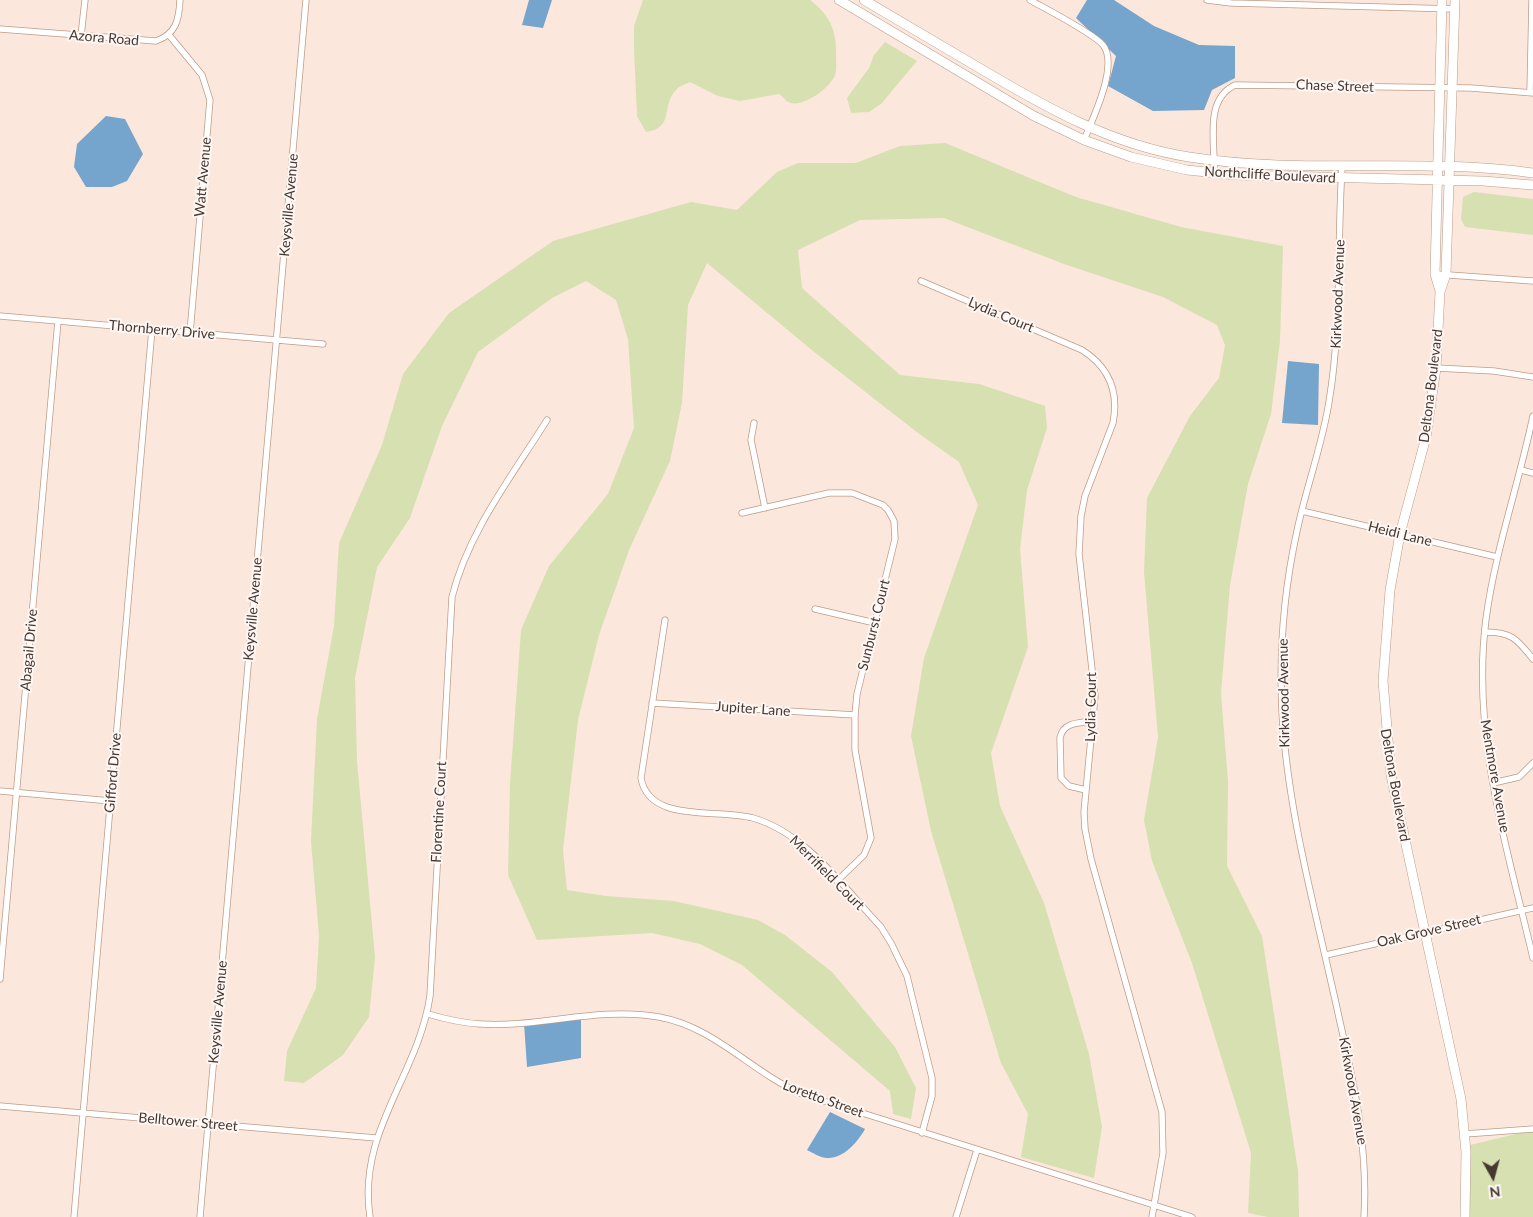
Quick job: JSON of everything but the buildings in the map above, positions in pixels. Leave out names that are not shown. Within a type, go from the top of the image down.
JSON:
[{"type":"main road","name":"Northcliffe Boulevard","points":[[839,0],[1034,116],[1084,140],[1158,164],[1214,174],[1483,181],[1533,186]]},
{"type":"main road","name":"Northcliffe Boulevard","points":[[865,0],[1041,104],[1089,128],[1161,152],[1215,160],[1342,167],[1484,168],[1533,172]]},
{"type":"main road","name":"Deltona Boulevard","points":[[1440,292],[1435,274],[1436,168],[1442,5]]},
{"type":"main road","name":"Deltona Boulevard","points":[[1455,5],[1446,274],[1440,292],[1436,368],[1426,436],[1400,534],[1386,617],[1383,681],[1384,716],[1391,776],[1457,1075],[1465,1134],[1465,1217]]},
{"type":"street","points":[[82,36],[85,0]]},
{"type":"street","points":[[168,35],[179,18],[180,0]]},
{"type":"street","name":"Keysville Avenue","points":[[200,1217],[306,0]]},
{"type":"street","points":[[859,12],[865,0]]},
{"type":"street","points":[[1030,0],[1099,41],[1107,52],[1108,73],[1084,140]]},
{"type":"street","points":[[1206,0],[1230,3],[1455,5]]},
{"type":"street","points":[[1531,92],[1532,0]]},
{"type":"street","name":"Azora Road","points":[[0,29],[149,42],[168,35]]},
{"type":"street","name":"Watt Avenue","points":[[168,35],[202,76],[210,100],[190,333]]},
{"type":"street","name":"Chase Street","points":[[1214,174],[1215,105],[1222,94],[1235,85],[1440,88],[1531,92]]},
{"type":"street","name":"Kirkwood Avenue","points":[[1342,167],[1340,298],[1334,371],[1321,443],[1302,511],[1285,601],[1282,654],[1282,708],[1293,810],[1358,1101],[1364,1156],[1364,1217]]},
{"type":"street","points":[[1435,274],[1487,276],[1533,281]]},
{"type":"street","name":"Lydia Court","points":[[921,281],[1082,350],[1100,364],[1111,381],[1116,401],[1113,423],[1085,496],[1079,535],[1080,572],[1094,678],[1093,721],[1084,812],[1087,845],[1163,1118],[1163,1153],[1152,1217]]},
{"type":"street","name":"Thornberry Drive","points":[[0,316],[323,344]]},
{"type":"street","name":"Abagail Drive","points":[[0,979],[58,321]]},
{"type":"street","name":"Gifford Drive","points":[[74,1217],[152,329]]},
{"type":"street","points":[[1436,368],[1494,371],[1533,377]]},
{"type":"street","name":"Mentmore Avenue","points":[[1533,416],[1522,470],[1497,558],[1485,632],[1483,692],[1487,747],[1493,783],[1533,958]]},
{"type":"street","name":"Florentine Court","points":[[370,1217],[369,1174],[376,1138],[417,1048],[428,1014],[452,597],[456,578],[470,544],[547,420]]},
{"type":"street","points":[[754,423],[751,440],[765,508]]},
{"type":"street","points":[[1522,470],[1533,473]]},
{"type":"street","name":"Sunburst Court","points":[[742,513],[840,492],[862,496],[888,510],[894,521],[896,534],[854,715],[855,750],[871,838],[864,855],[837,880]]},
{"type":"street","name":"Heidi Lane","points":[[1302,511],[1497,558]]},
{"type":"street","points":[[815,609],[875,623]]},
{"type":"street","name":"Merrifield Court","points":[[665,620],[641,778],[649,798],[668,808],[739,814],[767,823],[801,842],[881,927],[907,976],[932,1078],[932,1096],[922,1132]]},
{"type":"street","points":[[1485,632],[1499,632],[1514,637],[1533,659]]},
{"type":"street","name":"Jupiter Lane","points":[[652,703],[854,715]]},
{"type":"street","points":[[1086,790],[1069,786],[1061,778],[1060,738],[1061,733],[1068,725],[1093,721]]},
{"type":"street","points":[[1493,783],[1519,777],[1533,763]]},
{"type":"street","points":[[0,791],[111,801]]},
{"type":"street","name":"Oak Grove Street","points":[[1326,955],[1533,908]]},
{"type":"street","name":"Loretto Street","points":[[428,1014],[460,1022],[497,1024],[625,1014],[660,1017],[707,1034],[771,1079],[802,1094],[1192,1217]]},
{"type":"street","name":"Belltower Street","points":[[0,1106],[376,1138]]},
{"type":"street","points":[[1465,1134],[1533,1130]]},
{"type":"street","points":[[956,1217],[977,1150]]},
{"type":"green space","points":[[643,0],[810,0],[823,12],[831,24],[836,47],[835,75],[828,86],[822,91],[801,103],[788,102],[779,94],[740,101],[718,96],[690,82],[679,87],[672,96],[661,126],[646,132],[637,116],[634,50],[634,26]]},
{"type":"green space","points":[[885,42],[917,61],[881,104],[869,112],[851,113],[847,98],[869,68],[874,55]]},
{"type":"green space","points":[[945,143],[1076,197],[1181,227],[1283,246],[1280,341],[1271,414],[1248,484],[1230,585],[1221,693],[1228,782],[1227,866],[1262,936],[1298,1171],[1299,1217],[1268,1217],[1248,1213],[1251,1153],[1192,963],[1152,861],[1144,820],[1158,737],[1144,572],[1147,498],[1190,416],[1219,378],[1225,345],[1217,325],[1163,297],[1064,264],[944,218],[860,220],[798,250],[802,288],[900,375],[979,384],[1045,406],[1047,428],[1027,490],[1020,549],[1028,647],[991,753],[1000,806],[1044,903],[1089,1054],[1102,1127],[1094,1178],[1021,1157],[1028,1114],[1001,1063],[931,831],[911,736],[924,658],[978,505],[959,462],[918,433],[813,351],[707,263],[688,305],[682,403],[670,461],[629,550],[599,635],[578,720],[563,850],[567,890],[605,896],[674,901],[758,920],[785,935],[832,972],[895,1047],[916,1088],[911,1119],[893,1114],[890,1091],[742,965],[700,944],[652,933],[537,940],[508,875],[510,784],[521,630],[549,566],[608,494],[634,428],[628,339],[616,300],[586,281],[552,298],[478,352],[442,426],[410,518],[377,567],[355,678],[357,761],[375,957],[369,1017],[343,1055],[304,1083],[284,1081],[287,1051],[316,988],[319,936],[311,841],[317,719],[334,626],[339,543],[382,445],[403,374],[449,313],[553,241],[691,202],[737,210],[777,172],[798,163],[856,163],[900,146]]},
{"type":"green space","points":[[1474,192],[1533,199],[1533,235],[1465,227],[1461,219],[1463,197]]},
{"type":"green space","points":[[1533,1130],[1533,1217],[1469,1217],[1470,1145]]},
{"type":"water","points":[[529,0],[552,0],[543,28],[522,25]]},
{"type":"water","points":[[1087,0],[1114,0],[1154,26],[1199,45],[1235,46],[1235,78],[1212,90],[1204,110],[1153,111],[1108,86],[1116,56],[1076,18]]},
{"type":"water","points":[[106,116],[125,119],[143,154],[127,181],[112,187],[86,187],[74,167],[77,144]]},
{"type":"water","points":[[1288,361],[1319,364],[1318,425],[1282,423]]},
{"type":"water","points":[[581,1016],[581,1058],[527,1067],[524,1023]]},
{"type":"water","points":[[830,1112],[865,1129],[844,1153],[833,1158],[827,1158],[807,1150]]}]
